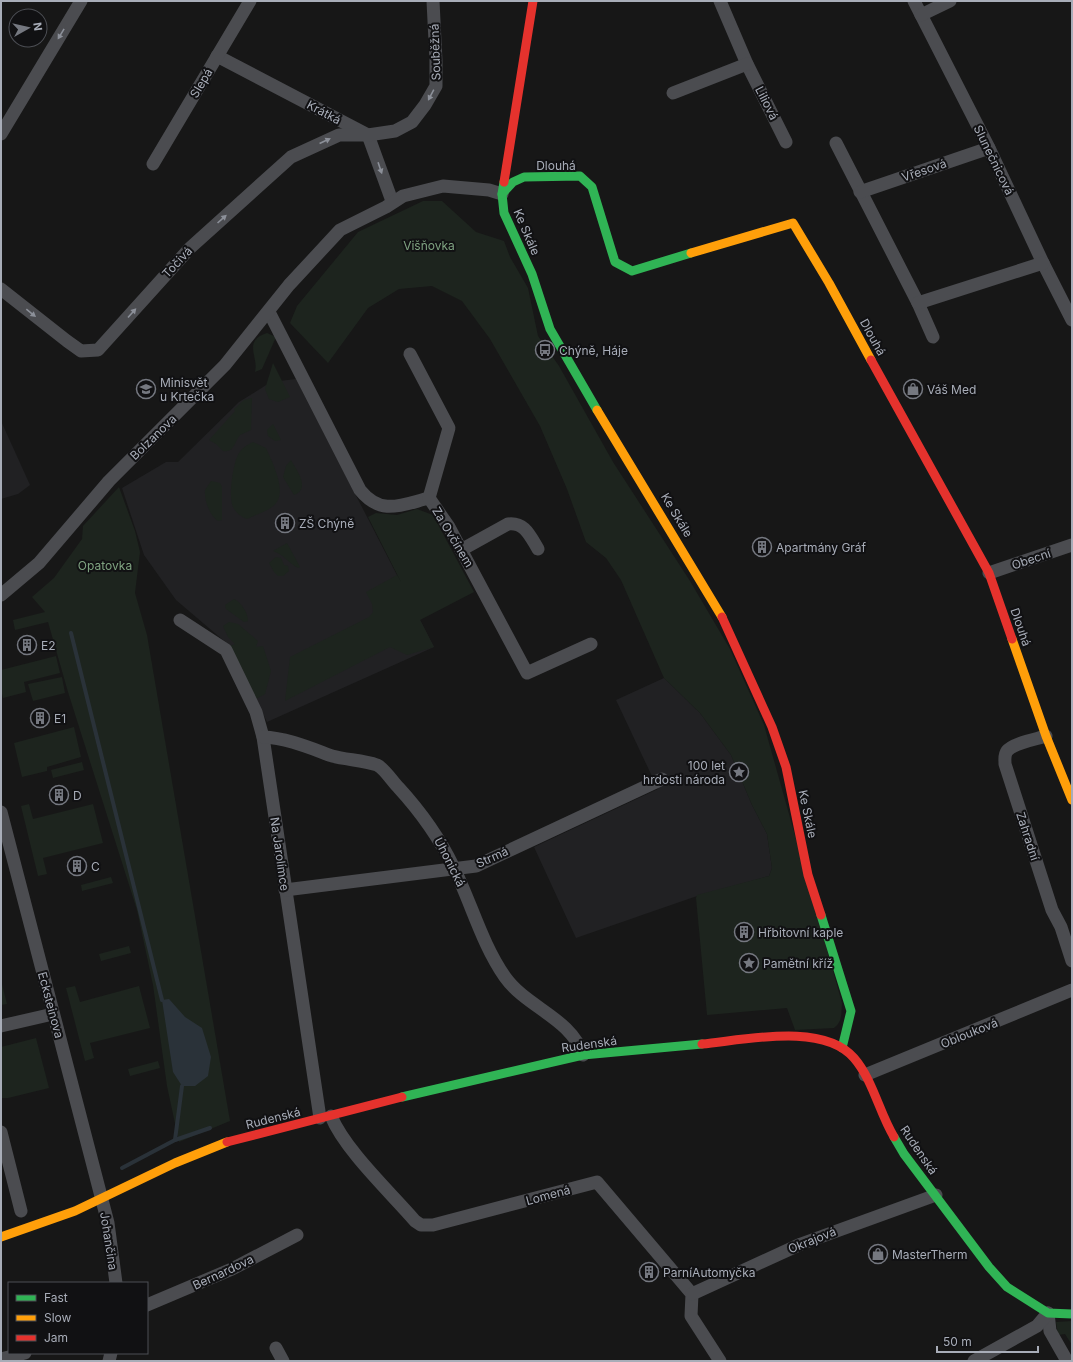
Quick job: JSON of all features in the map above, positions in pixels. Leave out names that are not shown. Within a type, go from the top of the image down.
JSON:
[{"type":"street","points":[[1,134],[81,1]]},
{"type":"street","name":"Slepá","points":[[153,164],[250,1]]},
{"type":"street","name":"Souběžná","points":[[368,135],[395,131],[412,122],[426,105],[436,86],[433,1]]},
{"type":"street","name":"Ke Skále","points":[[533,1],[502,194],[504,213],[532,274],[550,329],[712,598],[734,639],[772,727],[786,767],[808,875],[851,1012],[851,1019],[842,1048]]},
{"type":"street","name":"Liliová","points":[[720,1],[747,64],[786,142]]},
{"type":"street","name":"Slunečnicová","points":[[914,1],[989,148],[1043,263],[1072,320]]},
{"type":"street","points":[[921,15],[950,1]]},
{"type":"street","name":"Krátká","points":[[217,56],[368,135]]},
{"type":"street","points":[[673,93],[747,64]]},
{"type":"street","name":"Točivá","points":[[1,289],[67,342],[81,351],[98,350],[190,248],[291,157],[338,135],[368,135]]},
{"type":"street","points":[[368,135],[392,201]]},
{"type":"street","points":[[836,143],[918,303],[933,337]]},
{"type":"street","name":"Vřesová","points":[[860,192],[989,148]]},
{"type":"street","name":"Dlouhá","points":[[502,194],[513,182],[524,178],[580,176],[592,187],[615,262],[632,271],[793,223],[830,283],[989,573],[1046,736],[1072,800]]},
{"type":"street","name":"Bolzanova","points":[[1,595],[39,563],[112,478],[225,365],[269,312],[289,285],[340,230],[386,207],[392,201],[403,196],[443,186],[489,190],[502,194]]},
{"type":"street","points":[[918,303],[1043,263]]},
{"type":"street","name":"Za Ovčínem","points":[[269,312],[360,490],[368,500],[382,507],[429,498],[449,527],[526,673],[591,644]]},
{"type":"street","points":[[410,354],[448,428],[429,498]]},
{"type":"street","points":[[461,550],[508,524],[515,523],[528,531],[538,549]]},
{"type":"street","name":"Obecní","points":[[989,573],[1072,545]]},
{"type":"street","name":"Na Jarolímce","points":[[180,620],[226,650],[256,712],[263,737],[285,890],[325,1117]]},
{"type":"street","name":"Zahradní","points":[[1046,736],[1014,746],[1007,750],[1005,764],[1052,910],[1061,927],[1072,961]]},
{"type":"street","name":"Úhonická","points":[[263,737],[278,738],[344,759],[378,765],[427,821],[454,869],[480,932],[496,964],[510,984],[571,1032],[579,1043],[582,1055]]},
{"type":"street","name":"Strmá","points":[[285,890],[476,866],[662,779]]},
{"type":"street","name":"Ecksteinova","points":[[1,812],[101,1198]]},
{"type":"street","name":"Oblouková","points":[[865,1075],[1072,990]]},
{"type":"street","points":[[1,1026],[53,1014]]},
{"type":"street","name":"Rudenská","points":[[1,1237],[75,1212],[175,1163],[231,1141],[456,1083],[582,1055],[791,1036],[828,1040],[842,1048],[854,1058],[865,1075],[891,1132],[904,1154],[936,1194],[989,1267],[1007,1287],[1048,1313],[1072,1314]]},
{"type":"street","name":"Lomená","points":[[325,1117],[415,1221],[421,1225],[433,1225],[597,1182],[692,1294]]},
{"type":"street","points":[[1,1132],[21,1211]]},
{"type":"street","name":"Okrajová","points":[[692,1294],[801,1244],[936,1194]]},
{"type":"street","name":"Johančina","points":[[101,1198],[108,1223],[116,1282]]},
{"type":"street","name":"Bernardova","points":[[148,1305],[232,1269],[297,1235]]},
{"type":"street","points":[[692,1294],[691,1316],[720,1361]]},
{"type":"street","points":[[974,1361],[1037,1326],[1048,1313]]},
{"type":"street","points":[[1048,1313],[1050,1331],[1067,1361]]},
{"type":"street","points":[[276,1348],[283,1361]]},
{"type":"street","points":[[1,1359],[21,1354]]},
{"type":"shaded area","points":[[296,379],[434,647],[267,722],[230,646],[176,600],[144,555],[122,488],[166,462],[178,462],[239,402],[271,382]]},
{"type":"shaded area","points":[[1,421],[30,485],[18,494],[1,499]]},
{"type":"shaded area","points":[[664,678],[700,713],[731,755],[752,805],[767,834],[772,868],[769,876],[697,896],[576,938],[534,847],[658,789],[616,700]]},
{"type":"shaded area","points":[[169,999],[185,1017],[202,1028],[211,1057],[208,1076],[195,1086],[182,1086],[173,1072],[162,1000]]},
{"type":"green space","name":"Višňovka","points":[[423,201],[442,201],[476,232],[504,241],[510,257],[528,288],[538,336],[559,366],[613,462],[690,581],[730,649],[764,725],[842,1003],[840,1020],[834,1028],[795,1030],[787,1008],[707,1015],[696,898],[697,895],[769,876],[772,868],[767,834],[752,805],[731,755],[700,713],[664,678],[621,580],[606,558],[586,542],[567,489],[540,426],[490,339],[462,301],[432,286],[399,289],[368,308],[328,363],[290,323],[297,306],[358,232]]},
{"type":"green space","points":[[267,333],[276,337],[262,369],[255,372],[256,366],[253,345],[259,336]]},
{"type":"green space","points":[[273,363],[290,397],[278,402],[269,399],[265,389]]},
{"type":"green space","points":[[252,398],[251,430],[240,435],[232,449],[223,451],[209,440],[235,411],[234,409],[244,400]]},
{"type":"green space","points":[[273,424],[281,440],[275,441],[268,436],[267,430]]},
{"type":"green space","points":[[253,442],[266,448],[278,478],[280,495],[277,502],[272,507],[247,519],[239,514],[233,507],[231,488],[233,472],[239,453],[247,445]]},
{"type":"green space","points":[[291,460],[299,474],[302,484],[302,489],[294,495],[283,477],[286,466]]},
{"type":"green space","points":[[211,481],[220,483],[222,487],[222,520],[218,521],[212,515],[205,498],[205,490]]},
{"type":"green space","name":"Opatovka","points":[[119,487],[135,531],[140,552],[135,593],[147,635],[230,1121],[179,1142],[167,1086],[153,985],[137,910],[68,692],[48,622],[15,630],[13,620],[45,612],[32,597],[54,578],[82,539],[83,526]]},
{"type":"green space","points":[[417,509],[433,515],[474,592],[420,620],[434,647],[407,655],[390,647],[285,701],[290,657],[369,617],[373,612],[372,604],[366,592],[397,575],[401,582],[368,517],[376,513],[397,515]]},
{"type":"green space","points":[[287,543],[300,567],[298,568],[273,551]]},
{"type":"green space","points":[[276,557],[281,558],[284,565],[288,566],[289,571],[283,576],[278,576],[269,563]]},
{"type":"green space","points":[[234,599],[244,608],[248,621],[244,622],[226,609],[225,605]]},
{"type":"green space","points":[[229,622],[238,624],[258,641],[256,647],[263,646],[271,671],[265,694],[256,699],[230,646],[235,644],[228,637],[223,626]]},
{"type":"green space","points":[[56,656],[60,673],[24,682],[26,692],[3,698],[1,690],[1,670]]},
{"type":"green space","points":[[62,677],[65,693],[33,701],[28,684]]},
{"type":"green space","points":[[74,727],[81,757],[47,767],[47,771],[22,777],[14,743]]},
{"type":"green space","points":[[82,762],[84,770],[53,778],[51,770]]},
{"type":"green space","points":[[29,804],[33,819],[93,804],[103,843],[43,858],[47,874],[38,876],[21,806]]},
{"type":"green space","points":[[111,877],[113,883],[82,891],[81,885]]},
{"type":"green space","points":[[129,946],[131,953],[101,961],[99,954]]},
{"type":"green space","points":[[1,980],[7,1004],[1,1005]]},
{"type":"green space","points":[[75,986],[80,1002],[139,986],[150,1028],[90,1043],[94,1058],[85,1061],[66,988]]},
{"type":"green space","points":[[36,1038],[49,1088],[8,1098],[2,1098],[1,1047]]},
{"type":"green space","points":[[158,1061],[160,1068],[130,1076],[128,1069]]},
{"type":"green space","points":[[1072,1321],[1072,1345],[1065,1334],[1058,1335],[1056,1322]]},
{"type":"waterway","points":[[71,633],[162,1000]]},
{"type":"waterway","points":[[175,1140],[182,1086]]},
{"type":"waterway","points":[[122,1168],[175,1140],[210,1128]]},
{"type":"traffic: fast","points":[[502,194],[513,182],[524,177],[580,176],[592,187],[615,262],[632,271],[691,253]]},
{"type":"traffic: fast","points":[[504,182],[502,194],[504,213],[532,274],[550,329],[597,410]]},
{"type":"traffic: fast","points":[[821,915],[851,1011],[842,1048]]},
{"type":"traffic: fast","points":[[402,1097],[583,1055],[702,1044]]},
{"type":"traffic: fast","points":[[894,1137],[904,1154],[989,1267],[1007,1287],[1048,1313],[1072,1314]]},
{"type":"traffic: slow","points":[[691,253],[793,223],[829,283],[871,360]]},
{"type":"traffic: slow","points":[[597,410],[722,617]]},
{"type":"traffic: slow","points":[[1012,639],[1046,736],[1072,800]]},
{"type":"traffic: slow","points":[[1,1237],[75,1211],[175,1163],[227,1142]]},
{"type":"traffic: jam","points":[[504,182],[533,1]]},
{"type":"traffic: jam","points":[[871,360],[989,573],[1012,639]]},
{"type":"traffic: jam","points":[[722,617],[772,727],[786,767],[808,875],[821,915]]},
{"type":"traffic: jam","points":[[702,1044],[782,1036],[823,1040],[840,1047],[854,1058],[861,1067],[894,1137]]},
{"type":"traffic: jam","points":[[227,1142],[402,1097]]},
{"type":"place","name":"Chýně, Háje","points":[[545,350]]},
{"type":"place","name":"Minisvět u Krtečka","points":[[146,389]]},
{"type":"place","name":"Váš Med","points":[[913,389]]},
{"type":"place","name":"ZŠ Chýně","points":[[285,523]]},
{"type":"place","name":"Apartmány Gráf","points":[[762,547]]},
{"type":"place","name":"E2","points":[[27,645]]},
{"type":"place","name":"E1","points":[[40,718]]},
{"type":"place","name":"100 let hrdosti národa","points":[[739,772]]},
{"type":"place","name":"D","points":[[59,795]]},
{"type":"place","name":"C","points":[[77,866]]},
{"type":"place","name":"Hřbitovní kaple","points":[[744,932]]},
{"type":"place","name":"Pamětní kříž","points":[[749,963]]},
{"type":"place","name":"MasterTherm","points":[[878,1254]]},
{"type":"place","name":"ParníAutomyčka","points":[[649,1272]]}]
